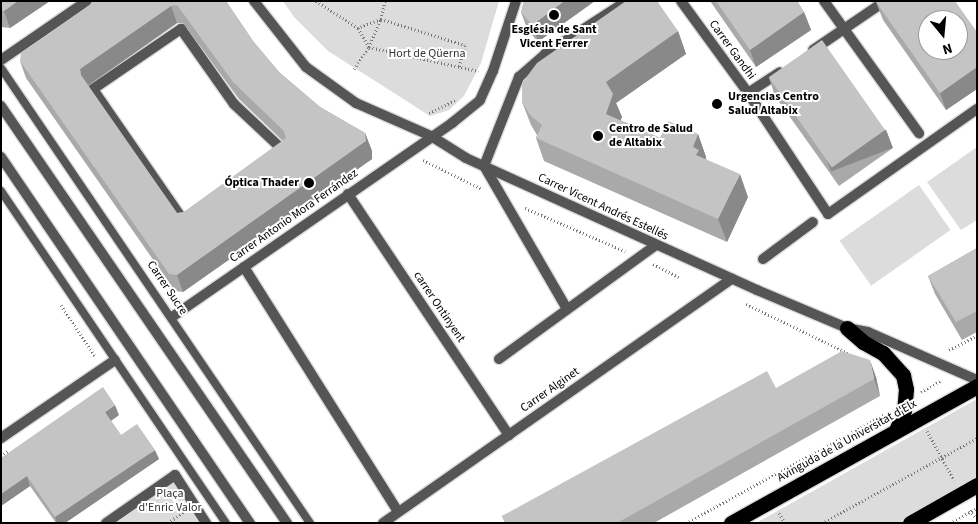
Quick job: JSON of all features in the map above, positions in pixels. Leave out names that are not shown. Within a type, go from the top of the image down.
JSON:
[{"type":"highway","points":[[847,328],[863,342],[882,353],[903,376],[906,390],[904,410],[896,431]]},
{"type":"highway","name":"Avinguda de la Universitat d'Elx","points":[[732,523],[977,386]]},
{"type":"highway","points":[[910,523],[977,486]]},
{"type":"street","points":[[1,60],[87,1]]},
{"type":"street","name":"Carrer Vicent Andrés Estellés","points":[[254,1],[306,67],[356,103],[431,136],[484,166],[732,279],[847,328],[868,332],[977,380]]},
{"type":"street","name":"Carrer Antonio Mora Ferrández","points":[[172,317],[480,100],[493,71],[516,1]]},
{"type":"street","points":[[567,309],[484,166],[519,77],[545,54],[627,1]]},
{"type":"street","name":"Carrer Gandhi","points":[[681,1],[748,94],[828,214],[977,109]]},
{"type":"street","points":[[824,1],[919,132]]},
{"type":"street","points":[[804,56],[885,1]]},
{"type":"street","points":[[180,29],[234,104],[286,153],[186,224],[92,90],[180,29]]},
{"type":"street","points":[[748,94],[788,67]]},
{"type":"street","points":[[1,106],[287,523]]},
{"type":"street","points":[[1,157],[250,523]]},
{"type":"street","name":"carrer Ontinyent","points":[[348,194],[509,435]]},
{"type":"street","points":[[763,259],[813,222]]},
{"type":"street","points":[[499,359],[656,244]]},
{"type":"street","points":[[244,267],[398,512]]},
{"type":"street","name":"Carrer Alginet","points":[[383,523],[732,279]]},
{"type":"street","points":[[1,438],[115,360]]},
{"type":"street","points":[[106,523],[175,475],[206,523]]},
{"type":"lane","name":"Carrer Sucre","points":[[1,68],[172,317],[310,523]]},
{"type":"lane","points":[[1,191],[226,523]]},
{"type":"path","points":[[316,1],[358,28],[369,47],[480,71],[475,79]]},
{"type":"path","points":[[354,69],[369,47],[381,19],[385,1]]},
{"type":"path","points":[[358,28],[381,19],[465,45],[459,67]]},
{"type":"path","points":[[429,113],[464,96]]},
{"type":"path","points":[[420,159],[503,199],[639,257],[679,277]]},
{"type":"path","points":[[746,304],[850,354]]},
{"type":"path","points":[[948,350],[977,336]]},
{"type":"path","points":[[916,394],[951,376]]},
{"type":"path","points":[[686,523],[894,409]]},
{"type":"path","points":[[926,429],[940,459],[957,485]]},
{"type":"path","points":[[822,523],[977,438]]},
{"type":"path","points":[[966,502],[976,518]]},
{"type":"path","points":[[950,523],[977,508]]},
{"type":"path","points":[[777,510],[785,523]]},
{"type":"green space","name":"Hort de Qüerna","points":[[283,1],[499,1],[481,63],[464,96],[449,110],[430,116],[328,51],[294,17]]},
{"type":"green space","points":[[977,147],[977,220],[961,230],[927,182]]},
{"type":"green space","points":[[919,185],[951,230],[871,286],[840,241]]},
{"type":"green space","points":[[977,399],[977,481],[903,523],[756,523]]},
{"type":"green space","name":"Plaça d'Enric Valor","points":[[175,470],[214,523],[98,523]]},
{"type":"building","points":[[1,1],[18,1],[4,11],[1,10]]},
{"type":"building","points":[[95,1],[226,1],[253,41],[279,72],[320,107],[365,133],[366,141],[177,275],[169,274],[20,61],[21,53]],"holes":[[[177,5],[233,82],[284,131],[286,138],[184,212],[177,213],[81,75],[80,69],[171,6]]]},
{"type":"building","points":[[524,1],[564,1],[532,25],[521,12]]},
{"type":"building","points":[[626,1],[657,1],[678,31],[606,82],[613,94],[606,114],[660,138],[668,121],[698,134],[693,147],[699,150],[696,155],[740,174],[718,219],[536,138],[542,125],[530,115],[522,102],[522,83],[537,63]]},
{"type":"building","points":[[716,1],[797,1],[804,12],[750,50]]},
{"type":"building","points":[[955,1],[961,10],[918,10],[918,60],[968,60],[968,19],[977,32],[977,67],[940,93],[876,2]]},
{"type":"building","points":[[822,40],[885,130],[832,167],[769,77]]},
{"type":"building","points":[[977,248],[977,311],[956,322],[928,276]]},
{"type":"building","points":[[842,351],[870,360],[874,379],[617,523],[506,523],[502,516],[767,371],[776,388]]},
{"type":"building","points":[[103,387],[115,405],[105,412],[121,435],[137,424],[155,450],[55,517],[27,476],[1,494],[1,458]]},
{"type":"place","name":"Església de Sant Vicent Ferrer","points":[[554,15]]},
{"type":"place","name":"Urgencias Centro Salud Altabix","points":[[717,104]]},
{"type":"place","name":"Centro de Salud de Altabix","points":[[598,136]]},
{"type":"place","name":"Óptica Thader","points":[[309,183]]}]
